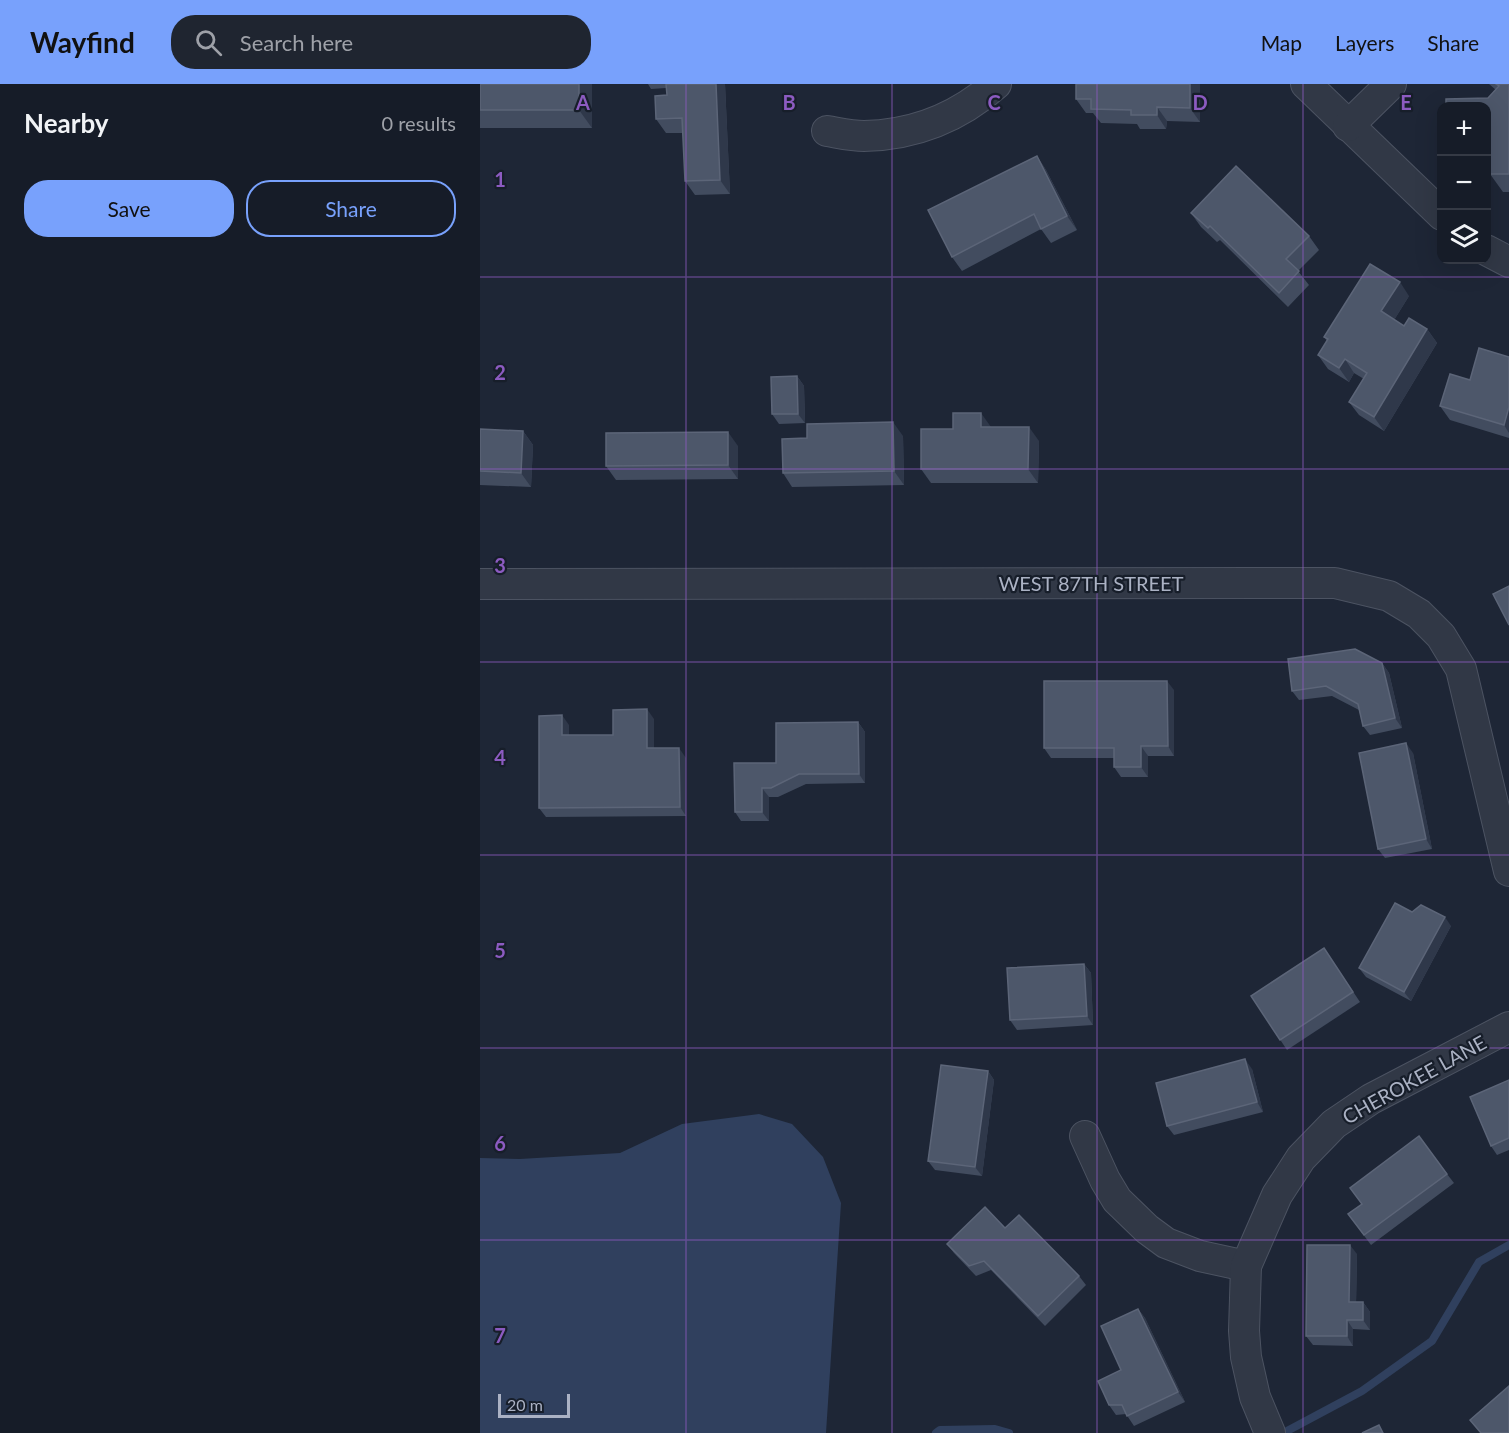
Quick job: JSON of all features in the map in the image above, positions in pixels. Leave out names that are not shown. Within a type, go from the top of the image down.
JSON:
[{"type":"street","points":[[827,131],[862,136],[925,126],[956,114],[996,84]]},
{"type":"street","points":[[1306,84],[1437,210]]},
{"type":"street","points":[[1348,126],[1391,84]]},
{"type":"street","points":[[1491,253],[1509,262]]},
{"type":"street","name":"WEST 87TH STREET","points":[[480,584],[1335,583],[1389,596],[1419,614],[1441,636],[1461,669],[1509,871]]},
{"type":"street","name":"CHEROKEE LANE","points":[[1270,1433],[1255,1397],[1246,1357],[1244,1331],[1246,1266],[1276,1195],[1302,1158],[1334,1124],[1371,1099],[1509,1027]]},
{"type":"street","points":[[1085,1136],[1117,1200],[1147,1229],[1166,1243],[1183,1250],[1246,1266]]},
{"type":"water","points":[[759,1114],[792,1124],[823,1157],[841,1203],[826,1433],[480,1433],[480,1158],[520,1159],[620,1153],[682,1124]]},
{"type":"building","points":[[480,84],[579,84],[579,110],[480,110]]},
{"type":"building","points":[[666,84],[716,84],[720,180],[685,181],[682,118],[656,119],[655,96],[667,95]]},
{"type":"building","points":[[1076,84],[1190,84],[1190,108],[1157,107],[1157,115],[1131,115],[1131,110],[1091,109],[1091,99],[1076,99]]},
{"type":"building","points":[[1496,84],[1509,84],[1509,174],[1491,174],[1491,102],[1446,102],[1446,99],[1488,98],[1499,86]]},
{"type":"building","points":[[1037,156],[1067,216],[1041,229],[1034,214],[952,257],[928,210]]},
{"type":"building","points":[[1236,166],[1309,236],[1286,259],[1299,271],[1279,293],[1210,226],[1208,228],[1191,213]]},
{"type":"building","points":[[1370,264],[1400,282],[1381,311],[1404,326],[1409,318],[1427,329],[1374,417],[1349,402],[1367,373],[1345,359],[1339,368],[1318,355],[1328,339],[1324,337]]},
{"type":"building","points":[[1479,348],[1509,357],[1509,407],[1504,425],[1440,406],[1450,374],[1470,380]]},
{"type":"building","points":[[797,376],[798,414],[772,414],[771,377]]},
{"type":"building","points":[[953,413],[981,413],[981,427],[1029,427],[1028,469],[921,469],[921,429],[953,429]]},
{"type":"building","points":[[893,422],[894,471],[783,473],[782,439],[807,438],[807,424]]},
{"type":"building","points":[[480,429],[523,431],[521,473],[480,471]]},
{"type":"building","points":[[728,432],[728,465],[606,466],[606,433]]},
{"type":"building","points":[[1509,586],[1509,625],[1493,594]]},
{"type":"building","points":[[1355,649],[1382,663],[1395,718],[1363,726],[1358,704],[1326,686],[1292,691],[1288,659]]},
{"type":"building","points":[[1044,681],[1167,681],[1168,746],[1141,746],[1141,767],[1114,767],[1114,748],[1044,748]]},
{"type":"building","points":[[647,709],[647,748],[679,748],[680,807],[539,808],[539,716],[562,715],[562,735],[613,735],[613,710]]},
{"type":"building","points":[[858,722],[859,774],[799,774],[771,788],[762,788],[762,812],[735,812],[734,763],[776,763],[776,723]]},
{"type":"building","points":[[1406,743],[1426,839],[1378,849],[1359,753]]},
{"type":"building","points":[[1395,903],[1412,912],[1421,905],[1445,917],[1404,992],[1359,968]]},
{"type":"building","points":[[1324,948],[1353,992],[1280,1040],[1251,996]]},
{"type":"building","points":[[1084,964],[1087,1016],[1010,1020],[1007,968]]},
{"type":"building","points":[[1245,1059],[1257,1102],[1167,1126],[1156,1083]]},
{"type":"building","points":[[941,1065],[988,1071],[975,1167],[928,1161]]},
{"type":"building","points":[[1509,1080],[1509,1138],[1491,1146],[1470,1097]]},
{"type":"building","points":[[1419,1136],[1447,1174],[1364,1235],[1348,1214],[1362,1204],[1350,1188]]},
{"type":"building","points":[[985,1207],[1005,1228],[1019,1215],[1079,1276],[1038,1316],[984,1261],[969,1266],[947,1244]]},
{"type":"building","points":[[1307,1245],[1350,1245],[1349,1302],[1363,1302],[1363,1320],[1347,1320],[1347,1336],[1306,1336]]},
{"type":"building","points":[[1138,1309],[1178,1392],[1127,1416],[1122,1405],[1109,1405],[1098,1381],[1121,1370],[1101,1326]]},
{"type":"building","points":[[1509,1386],[1509,1433],[1481,1433],[1470,1420]]},
{"type":"building","points":[[1379,1425],[1383,1433],[1362,1433]]},
{"type":"waterway","points":[[1287,1431],[1362,1391],[1432,1341],[1479,1262],[1509,1245]]},
{"type":"waterway","points":[[936,1433],[940,1430],[995,1429],[1009,1433]]}]
